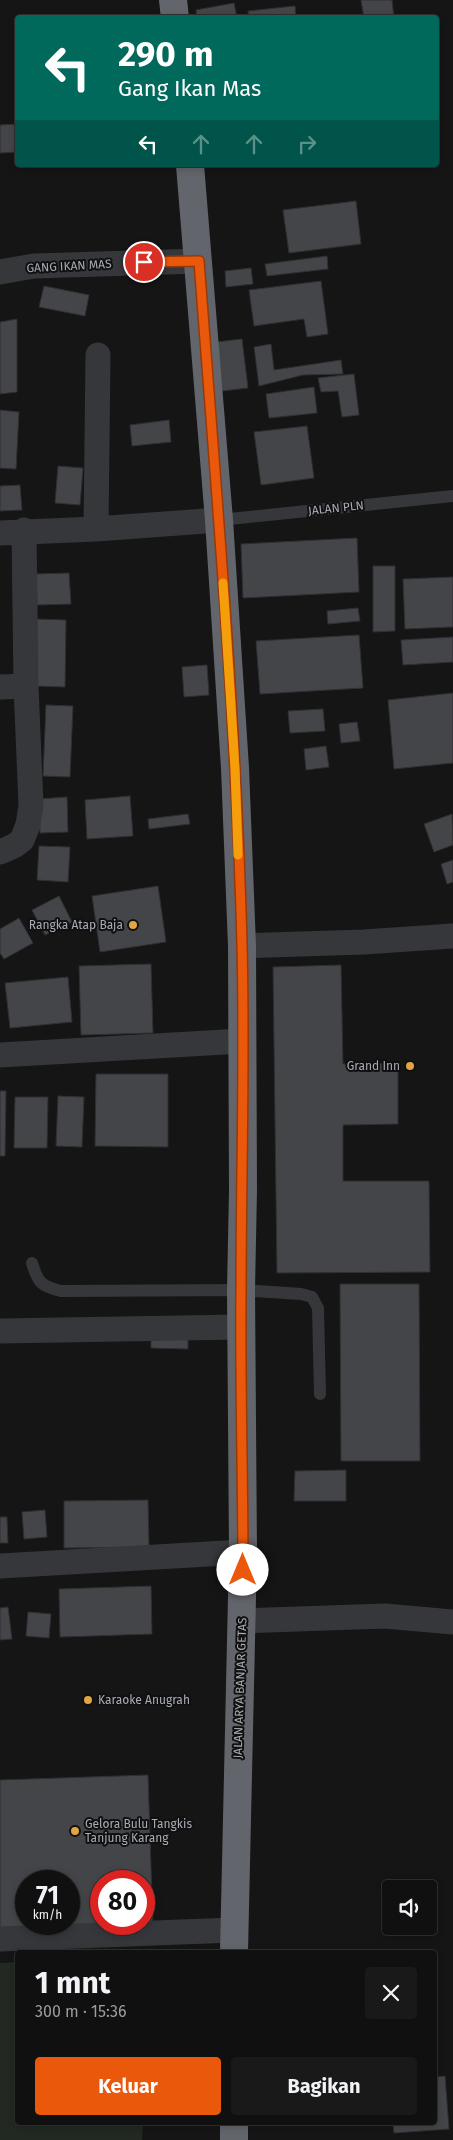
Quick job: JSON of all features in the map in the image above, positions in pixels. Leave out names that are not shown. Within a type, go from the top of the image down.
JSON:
[{"type":"highway","points":[[173,0],[175,15]]},
{"type":"highway","name":"JALAN ARYA BANJAR GETAS","points":[[190,167],[219,520],[235,768],[242,946],[241,1327],[243,1552],[234,1941]]},
{"type":"highway","points":[[234,2125],[234,2140]]},
{"type":"street","name":"GANG IKAN MAS","points":[[0,272],[34,266],[199,261]]},
{"type":"street","points":[[96,529],[98,355]]},
{"type":"street","points":[[0,852],[22,840],[28,825],[31,805],[26,686],[12,531],[96,529],[219,520]]},
{"type":"street","points":[[0,687],[26,686]]},
{"type":"street","points":[[242,946],[364,942],[453,936]]},
{"type":"street","points":[[0,1055],[242,1041]]},
{"type":"street","points":[[0,1331],[241,1327]]},
{"type":"street","points":[[0,1566],[243,1552]]},
{"type":"street","points":[[242,1621],[385,1616],[453,1622]]},
{"type":"street","points":[[0,1939],[234,1941]]},
{"type":"lane","name":"JALAN PLN","points":[[219,520],[453,496]]},
{"type":"lane","points":[[32,1263],[37,1279],[45,1287],[61,1291],[241,1290],[301,1294],[312,1297],[318,1308],[320,1394]]},
{"type":"shaded area","points":[[15,1962],[15,2125],[143,2125],[142,2140],[0,2140],[0,1963]]},
{"type":"building","points":[[361,0],[392,0],[394,15],[364,15]]},
{"type":"building","points":[[234,3],[236,15],[197,15],[196,10]]},
{"type":"building","points":[[295,6],[296,15],[249,15],[248,11]]},
{"type":"building","points":[[15,124],[15,152],[0,153],[0,125]]},
{"type":"building","points":[[356,201],[361,244],[289,253],[283,210]]},
{"type":"building","points":[[327,256],[328,269],[267,276],[265,264]]},
{"type":"building","points":[[251,268],[253,284],[226,287],[225,271]]},
{"type":"building","points":[[321,281],[328,334],[307,337],[304,319],[254,326],[249,290]]},
{"type":"building","points":[[44,286],[89,295],[85,316],[39,307]]},
{"type":"building","points":[[17,319],[17,392],[0,394],[0,322]]},
{"type":"building","points":[[242,339],[248,388],[222,391],[216,342]]},
{"type":"building","points":[[271,344],[274,370],[341,360],[343,374],[303,375],[259,386],[254,347]]},
{"type":"building","points":[[354,374],[359,415],[342,417],[338,391],[321,392],[318,378]]},
{"type":"building","points":[[314,387],[317,413],[269,418],[266,394]]},
{"type":"building","points":[[0,410],[19,412],[16,469],[0,468]]},
{"type":"building","points":[[169,420],[171,442],[132,446],[130,425]]},
{"type":"building","points":[[307,426],[314,478],[261,485],[254,432]]},
{"type":"building","points":[[58,466],[83,468],[80,505],[55,503]]},
{"type":"building","points":[[20,485],[22,510],[0,511],[0,486]]},
{"type":"building","points":[[357,538],[359,592],[243,598],[241,544]]},
{"type":"building","points":[[373,566],[395,566],[395,631],[373,632]]},
{"type":"building","points":[[69,573],[71,604],[37,605],[36,574]]},
{"type":"building","points":[[453,577],[453,627],[405,629],[403,579]]},
{"type":"building","points":[[358,608],[360,621],[328,624],[327,611]]},
{"type":"building","points":[[36,619],[66,620],[65,687],[35,686]]},
{"type":"building","points":[[359,635],[363,688],[260,694],[256,641]]},
{"type":"building","points":[[453,637],[453,662],[403,665],[401,640]]},
{"type":"building","points":[[207,665],[209,695],[184,697],[182,667]]},
{"type":"building","points":[[453,693],[453,763],[394,769],[388,700]]},
{"type":"building","points":[[46,705],[73,706],[70,777],[43,776]]},
{"type":"building","points":[[323,709],[325,731],[290,733],[288,711]]},
{"type":"building","points":[[357,722],[360,741],[341,743],[339,724]]},
{"type":"building","points":[[326,746],[329,767],[306,770],[304,749]]},
{"type":"building","points":[[130,796],[133,836],[87,839],[85,800]]},
{"type":"building","points":[[67,797],[68,832],[40,833],[39,799]]},
{"type":"building","points":[[188,814],[190,824],[149,829],[148,819]]},
{"type":"building","points":[[452,814],[453,845],[434,852],[424,824]]},
{"type":"building","points":[[39,846],[70,847],[68,882],[37,880]]},
{"type":"building","points":[[453,860],[453,882],[447,884],[441,864]]},
{"type":"building","points":[[158,886],[166,942],[100,952],[92,896]]},
{"type":"building","points":[[59,896],[72,922],[45,935],[32,910]]},
{"type":"building","points":[[19,918],[33,943],[4,959],[0,953],[0,929]]},
{"type":"building","points":[[151,964],[153,1033],[81,1035],[79,966]]},
{"type":"building","points":[[341,965],[343,1064],[398,1063],[398,1124],[343,1125],[343,1181],[429,1181],[430,1272],[277,1273],[273,967]]},
{"type":"building","points":[[68,977],[72,1022],[10,1028],[5,983]]},
{"type":"building","points":[[96,1074],[168,1074],[168,1147],[95,1146]]},
{"type":"building","points":[[0,1091],[6,1091],[5,1156],[0,1156]]},
{"type":"building","points":[[58,1096],[84,1097],[82,1147],[56,1146]]},
{"type":"building","points":[[15,1097],[48,1097],[47,1148],[14,1148]]},
{"type":"building","points":[[340,1284],[419,1284],[420,1461],[341,1461]]},
{"type":"building","points":[[151,1335],[188,1336],[188,1349],[151,1348]]},
{"type":"building","points":[[346,1470],[346,1501],[294,1501],[295,1471]]},
{"type":"building","points":[[148,1500],[149,1547],[64,1548],[64,1501]]},
{"type":"building","points":[[45,1510],[47,1537],[24,1539],[22,1512]]},
{"type":"building","points":[[0,1517],[7,1517],[8,1543],[0,1543]]},
{"type":"building","points":[[151,1586],[152,1634],[60,1637],[59,1589]]},
{"type":"building","points":[[8,1607],[12,1639],[0,1640],[0,1608]]},
{"type":"building","points":[[28,1612],[51,1614],[49,1638],[26,1636]]},
{"type":"building","name":"Gelora Bulu Tangkis Tanjung Karang","points":[[148,1775],[151,1870],[90,1870],[90,1929],[80,1930],[80,1870],[15,1870],[15,1932],[0,1933],[0,1780]]},
{"type":"building","points":[[445,2076],[449,2129],[394,2133],[393,2125],[437,2125],[437,2077]]},
{"type":"slow traffic","points":[[223,583],[235,768],[238,855]]},
{"type":"place","name":"Rangka Atap Baja","points":[[133,925]]},
{"type":"place","name":"Grand Inn","points":[[410,1066]]},
{"type":"place","name":"Karaoke Anugrah","points":[[88,1700]]},
{"type":"place","name":"Gelora Bulu Tangkis Tanjung Karang","points":[[75,1831]]},
{"type":"route","points":[[144,262],[199,261],[219,520],[235,768],[242,946],[243,1190],[241,1290],[243,1570]]}]
